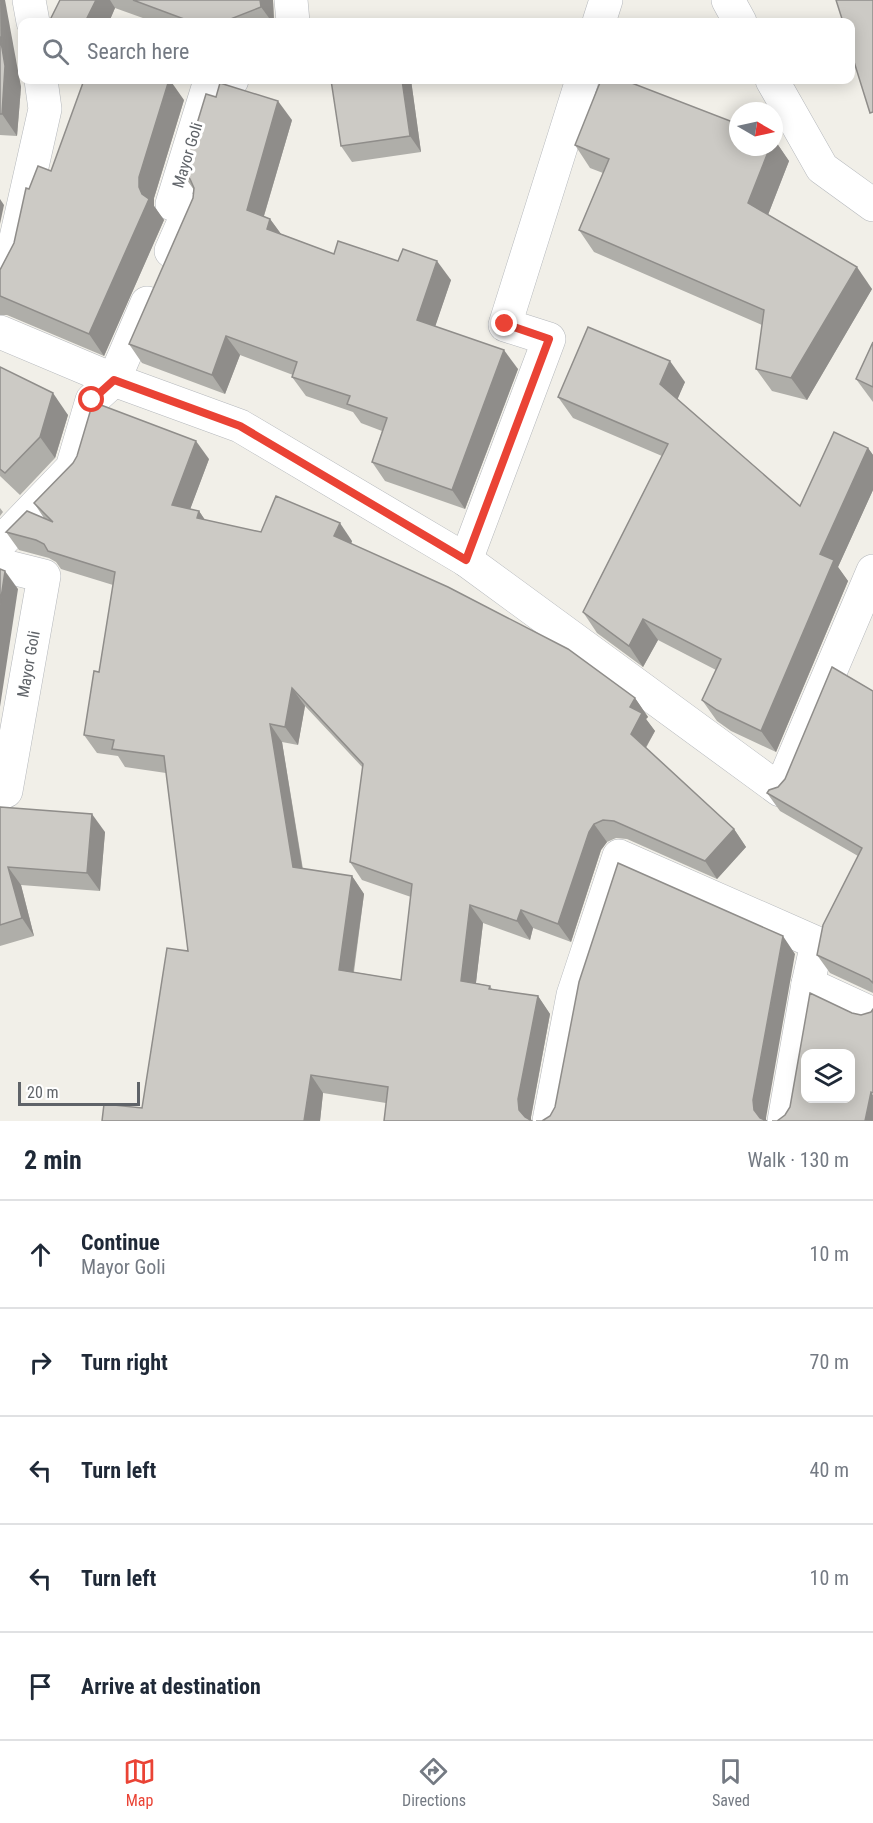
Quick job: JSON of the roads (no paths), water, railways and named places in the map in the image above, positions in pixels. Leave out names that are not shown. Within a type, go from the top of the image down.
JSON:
[{"type":"street","points":[[29,0],[32,18]]},
{"type":"street","points":[[291,0],[293,18]]},
{"type":"street","points":[[600,18],[606,0]]},
{"type":"street","points":[[728,0],[738,18]]},
{"type":"street","points":[[0,282],[11,260],[45,109],[42,84]]},
{"type":"street","name":"Mayor Goli","points":[[0,543],[72,468],[92,400],[114,380],[189,210],[172,204],[209,84]]},
{"type":"street","points":[[466,560],[549,339],[505,324],[581,84]]},
{"type":"street","points":[[774,84],[822,168],[873,205]]},
{"type":"street","points":[[0,332],[114,380],[240,426],[466,560],[780,790],[873,571]]},
{"type":"street","name":"Mayor Goli","points":[[0,565],[44,576],[6,791],[0,790]]},
{"type":"street","points":[[549,1121],[573,995],[619,856],[817,943],[784,1121]]},
{"type":"street","points":[[808,984],[873,1014]]}]
